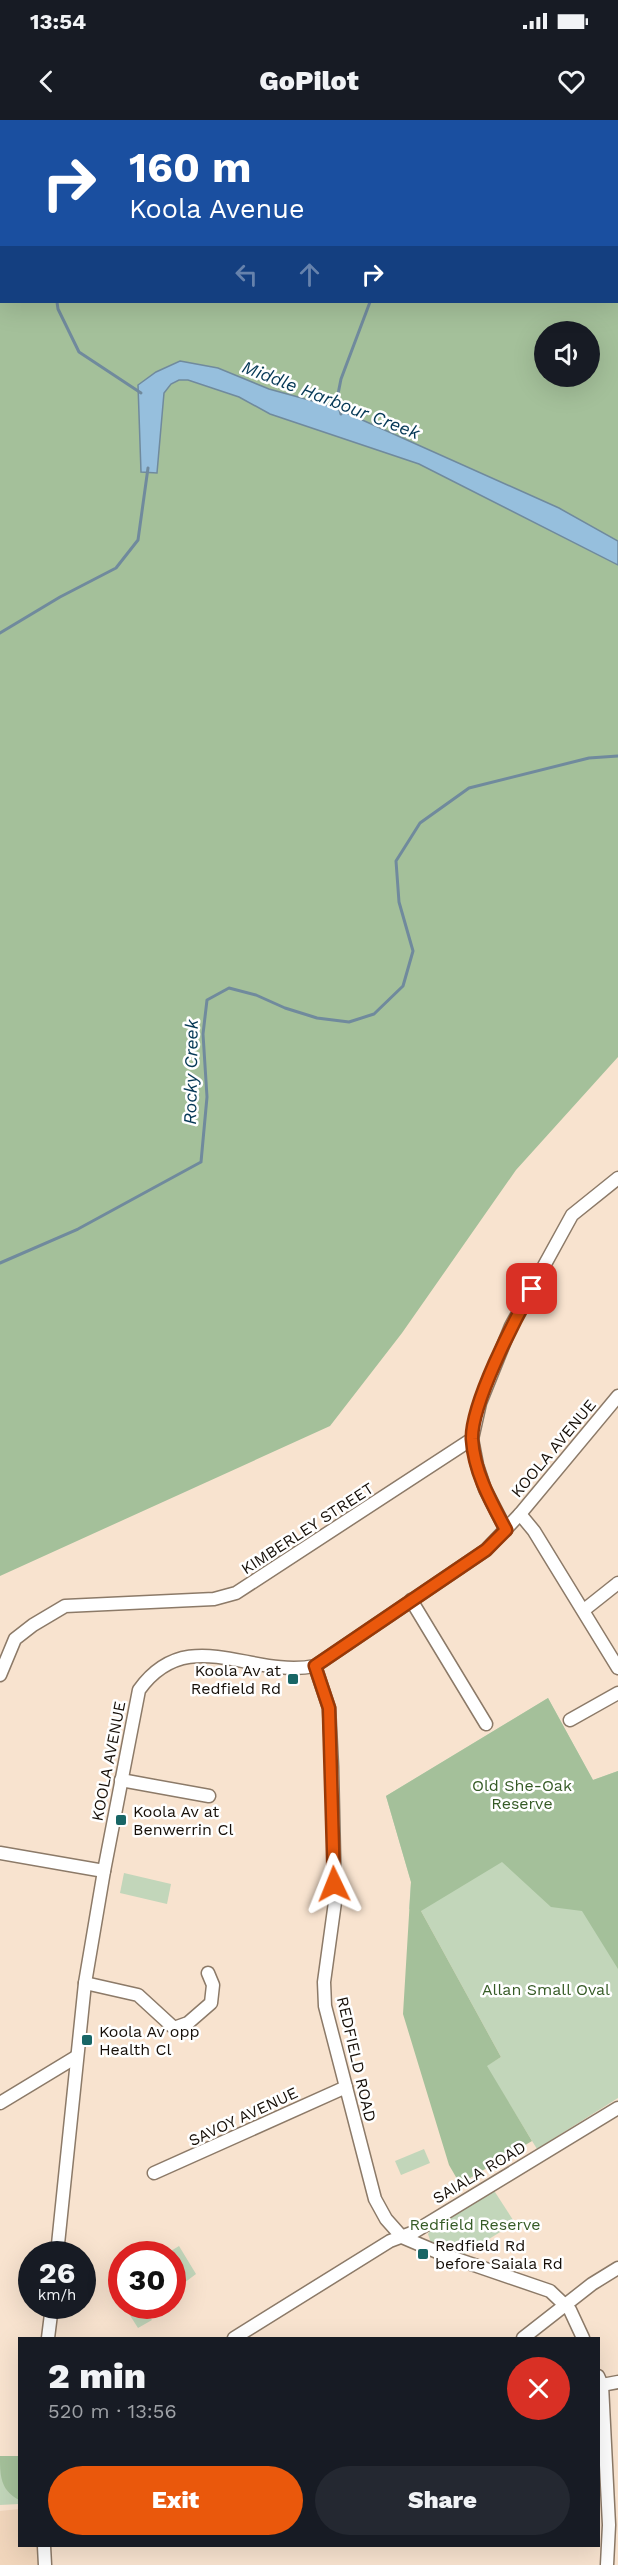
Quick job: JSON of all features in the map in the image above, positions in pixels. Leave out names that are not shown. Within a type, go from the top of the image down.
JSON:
[{"type":"street","points":[[506,1530],[485,1489],[477,1465],[472,1438],[480,1403],[512,1326],[572,1215],[618,1178]]},
{"type":"street","name":"KOOLA AVENUE","points":[[58,2241],[85,1983],[139,1690],[158,1668],[183,1656],[197,1655],[297,1670],[315,1666],[486,1550],[520,1514],[618,1396]]},
{"type":"street","name":"KIMBERLEY STREET","points":[[0,1675],[15,1639],[65,1606],[214,1599],[236,1593],[472,1438]]},
{"type":"street","points":[[520,1514],[534,1530],[618,1668]]},
{"type":"street","points":[[584,1610],[618,1584]]},
{"type":"street","points":[[411,1600],[486,1724]]},
{"type":"street","name":"REDFIELD ROAD","points":[[315,1666],[329,1708],[332,1767],[335,1902],[324,1982],[325,2006],[375,2199],[392,2228],[402,2237],[442,2254],[539,2285],[566,2305]]},
{"type":"street","points":[[570,1720],[618,1693]]},
{"type":"street","points":[[121,1780],[209,1796]]},
{"type":"street","points":[[0,1853],[104,1872]]},
{"type":"street","points":[[85,1983],[138,1995],[174,2028],[188,2023],[211,2003],[213,1985],[208,1973]]},
{"type":"street","points":[[0,2103],[76,2057]]},
{"type":"street","name":"SAVOY AVENUE","points":[[154,2173],[346,2087]]},
{"type":"street","name":"SAIALA ROAD","points":[[236,2337],[390,2241],[402,2237],[618,2108]]},
{"type":"street","points":[[524,2337],[618,2268]]},
{"type":"street","points":[[566,2305],[582,2337]]},
{"type":"street","points":[[48,2337],[50,2319]]},
{"type":"street","points":[[606,2565],[609,2524],[600,2380],[618,2382]]},
{"type":"street","points":[[44,2547],[45,2565]]},
{"type":"shaded area","points":[[18,2509],[18,2547],[37,2547],[39,2565],[0,2565],[0,2511]]},
{"type":"green space","points":[[0,303],[618,303],[618,1057],[516,1170],[402,1333],[330,1426],[0,1576]]},
{"type":"green space","name":"Allan Small Oval","points":[[548,1698],[593,1780],[618,1771],[618,2098],[537,2149],[486,2066],[501,2057],[421,1911],[409,1909],[411,1882],[386,1796]]},
{"type":"green space","name":"Old She-Oak Reserve","points":[[548,1698],[593,1780],[618,1771],[618,1969],[582,1911],[551,1907],[502,1862],[421,1911],[501,2057],[487,2066],[532,2141],[460,2184],[449,2165],[403,2014],[411,1882],[386,1796]]},
{"type":"green space","points":[[124,1873],[171,1884],[167,1904],[120,1893]]},
{"type":"green space","points":[[424,2149],[430,2163],[401,2175],[395,2161]]},
{"type":"green space","name":"Redfield Reserve","points":[[493,2189],[515,2223],[463,2255],[431,2243],[428,2234],[432,2227]]},
{"type":"green space","points":[[186,2258],[196,2274],[186,2282]]},
{"type":"green space","points":[[132,2319],[152,2320],[138,2328]]},
{"type":"green space","points":[[0,2456],[18,2456],[18,2504],[0,2505]]},
{"type":"green space","points":[[0,2456],[18,2456],[18,2499],[8,2492],[1,2476]]},
{"type":"water","points":[[180,361],[218,368],[269,389],[331,406],[559,508],[618,541],[618,565],[419,464],[270,414],[239,397],[188,380],[179,380],[171,384],[164,393],[157,473],[141,472],[138,385],[156,372]]},
{"type":"waterway","points":[[57,303],[79,352],[141,393]]},
{"type":"waterway","points":[[341,414],[337,399],[341,379],[370,303]]},
{"type":"waterway","name":"Middle Harbour Creek","points":[[0,633],[60,597],[116,568],[138,540],[148,468]]},
{"type":"waterway","name":"Rocky Creek","points":[[0,1263],[78,1229],[201,1162],[207,1097],[203,1034],[207,1000],[229,988],[256,995],[285,1008],[317,1018],[349,1022],[374,1014],[403,986],[413,951],[399,902],[396,861],[420,823],[469,788],[589,758],[618,756]]},
{"type":"place","name":"Koola Av at Redfield Rd","points":[[293,1679]]},
{"type":"place","name":"Koola Av at Benwerrin Cl","points":[[121,1820]]},
{"type":"place","name":"Koola Av opp Health Cl","points":[[87,2040]]},
{"type":"place","name":"Redfield Rd before Saiala Rd","points":[[423,2254]]},
{"type":"route","points":[[334,1884],[329,1708],[315,1666],[486,1550],[506,1530],[485,1489],[477,1465],[472,1438],[480,1403],[512,1326],[532,1289]]}]
